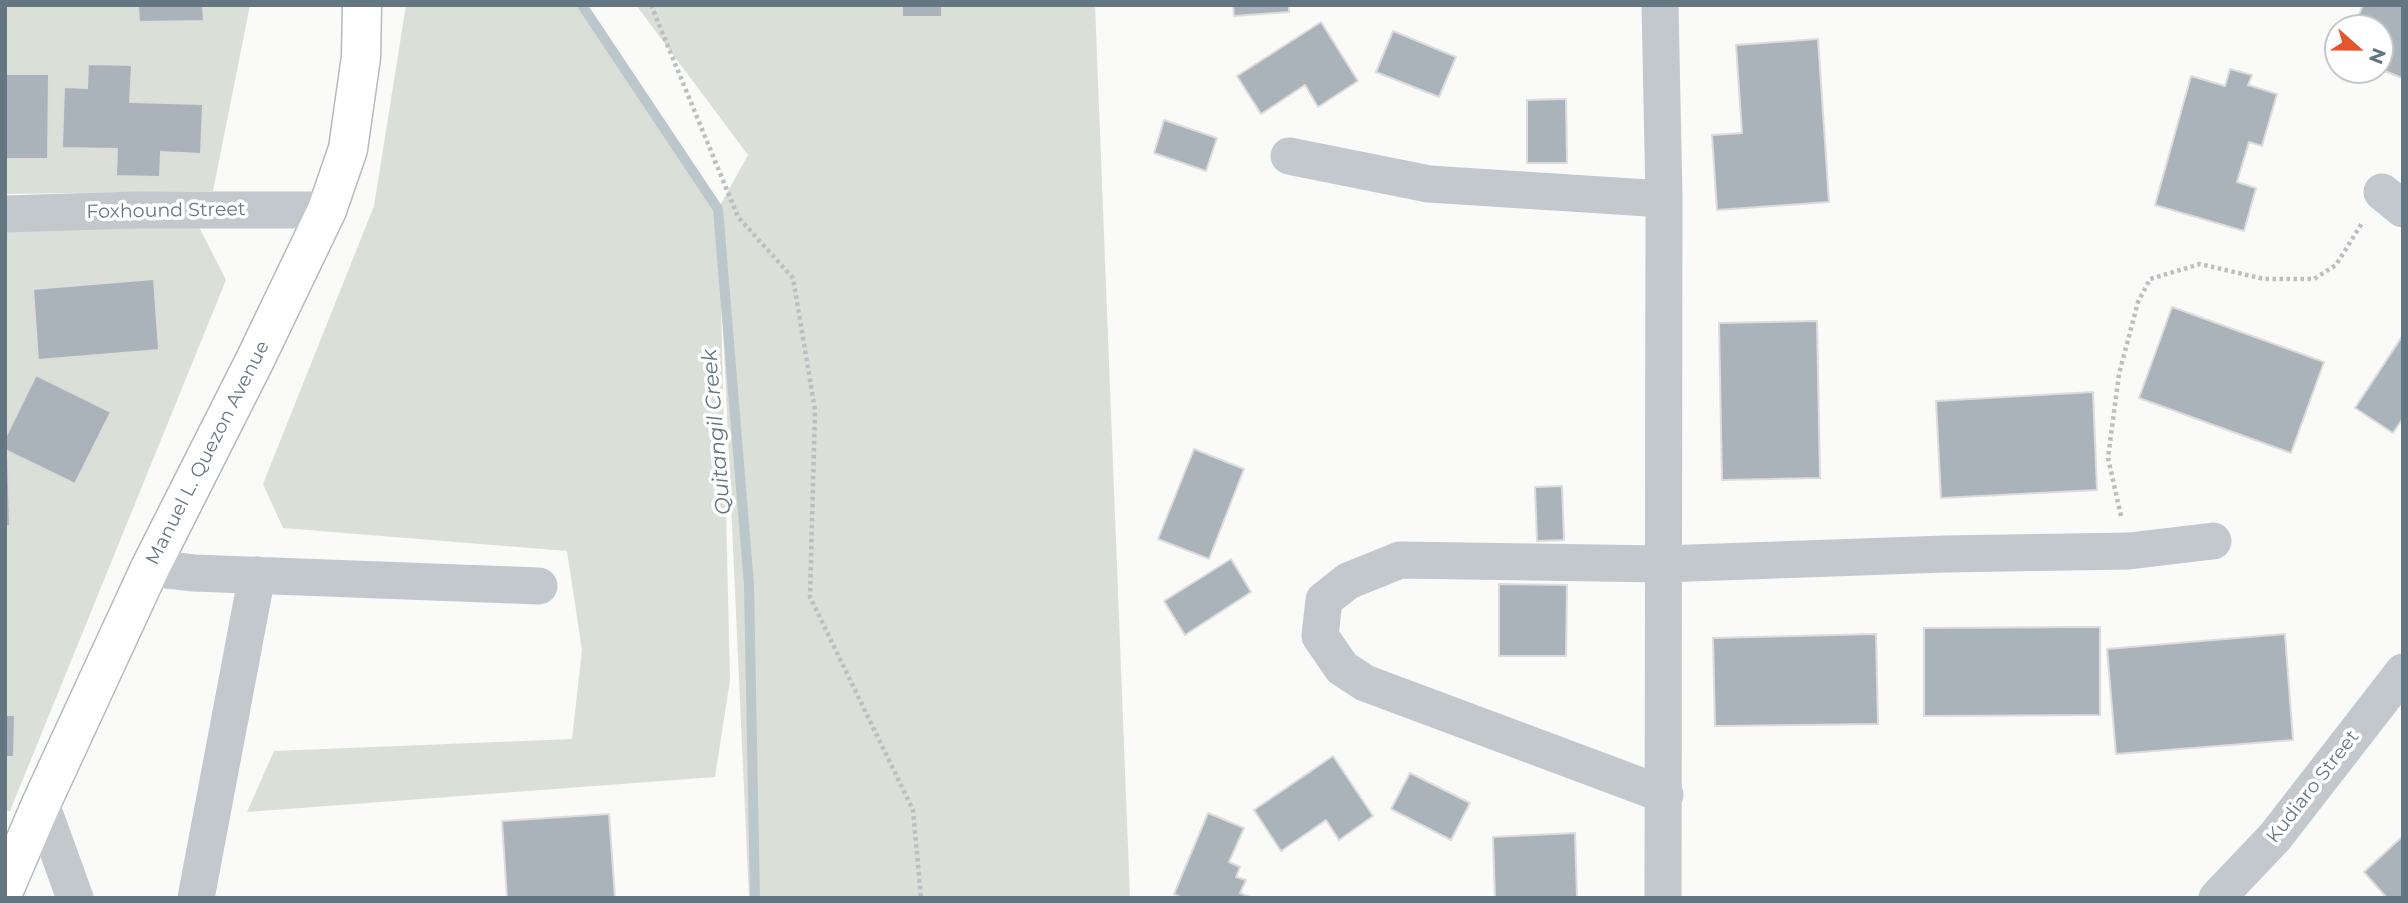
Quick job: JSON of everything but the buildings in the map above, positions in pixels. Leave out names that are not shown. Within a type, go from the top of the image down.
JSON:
[{"type":"street","name":"Manuel L. Quezon Avenue","points":[[5,888],[14,849],[41,804],[150,568],[327,210],[348,149],[361,57],[362,5]]},
{"type":"street","points":[[1660,5],[1664,199],[1663,898]]},
{"type":"street","points":[[1289,156],[1429,184],[1664,199]]},
{"type":"street","name":"Foxhound Street","points":[[5,214],[136,210],[327,210]]},
{"type":"street","points":[[1665,795],[1365,682],[1342,668],[1320,636],[1324,600],[1348,581],[1400,560],[1663,564],[2129,551],[2213,541]]},
{"type":"street","points":[[150,568],[539,586]]},
{"type":"street","points":[[196,898],[257,575]]},
{"type":"street","name":"Kudiaro Street","points":[[2217,898],[2275,837],[2403,672]]},
{"type":"street","points":[[41,804],[75,898]]},
{"type":"path","points":[[651,5],[738,217],[793,278],[815,410],[810,597],[913,810],[921,898]]},
{"type":"path","points":[[2129,551],[2109,458],[2119,374],[2138,302],[2150,279],[2200,264],[2264,279],[2314,279],[2336,265],[2392,201]]},
{"type":"shaded area","points":[[5,5],[250,5],[213,191],[5,194]]},
{"type":"shaded area","points":[[406,5],[582,5],[718,209],[748,155],[636,5],[1095,5],[1130,898],[749,898],[720,261],[730,680],[715,777],[247,812],[274,751],[572,739],[582,650],[567,551],[283,528],[263,484],[374,206]]},
{"type":"shaded area","points":[[5,220],[197,223],[226,280],[10,811],[5,811]]},
{"type":"waterway","name":"Quitangil Creek","points":[[582,5],[718,209],[749,585],[755,898]]}]
